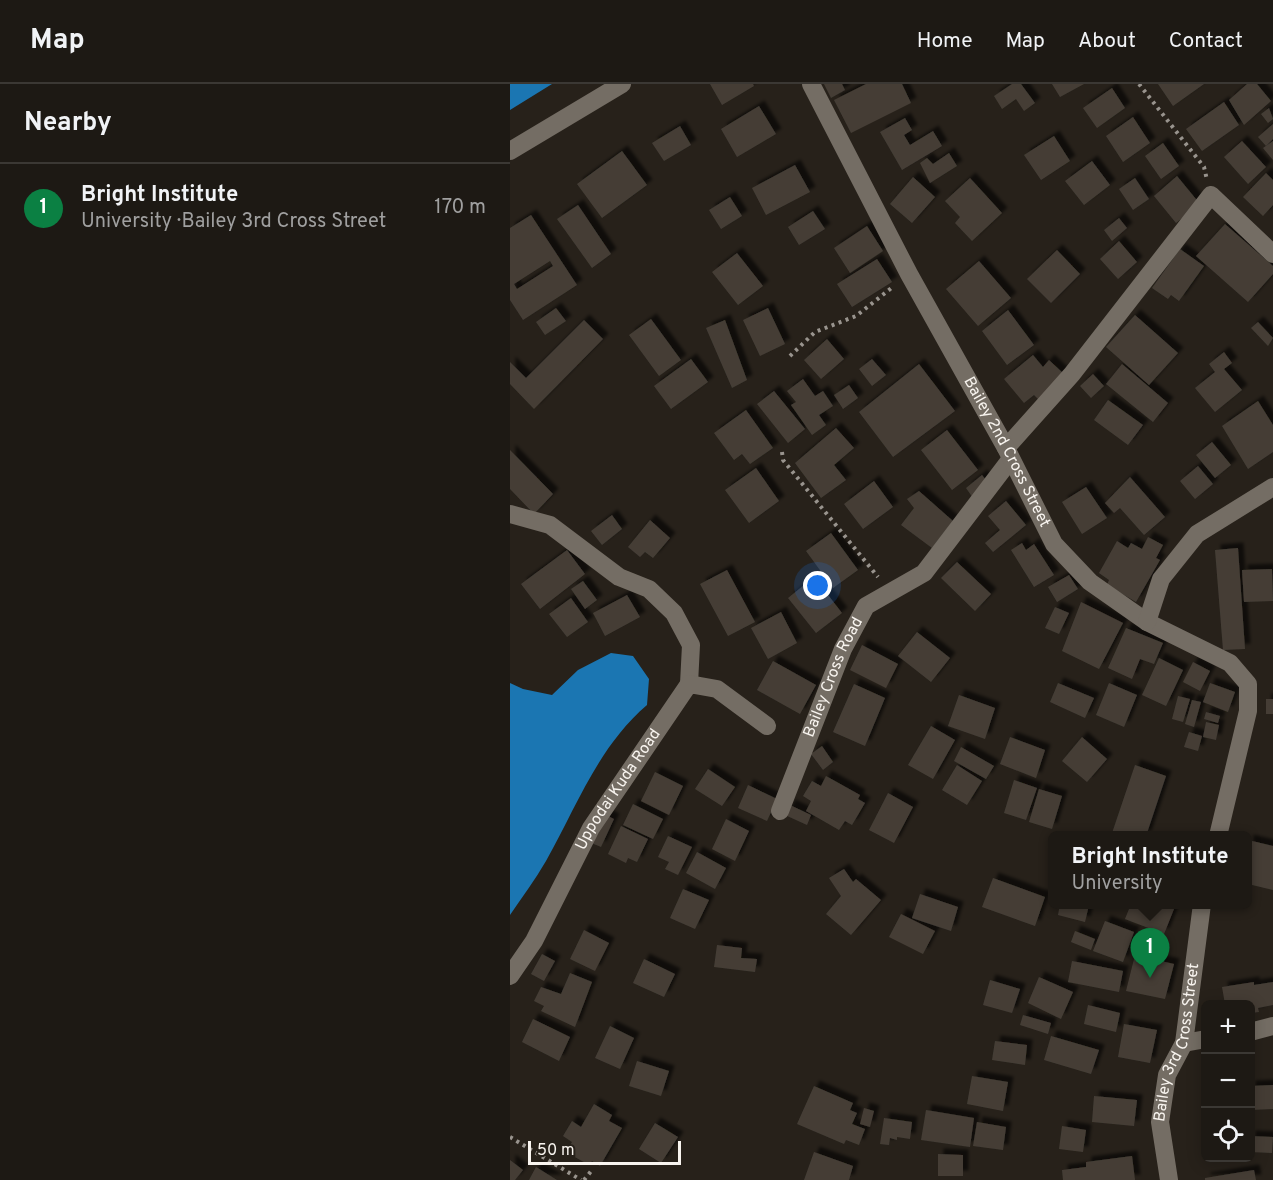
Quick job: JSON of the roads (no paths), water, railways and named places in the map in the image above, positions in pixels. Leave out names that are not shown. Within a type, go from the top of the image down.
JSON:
[{"type":"street","points":[[510,152],[622,84]]},
{"type":"street","name":"Bailey 2nd Cross Street","points":[[811,84],[909,274],[1008,454],[1054,544],[1090,582],[1147,622]]},
{"type":"street","name":"Bailey Cross Road","points":[[780,811],[843,649],[866,606],[924,573],[1008,454],[1211,195],[1273,254]]},
{"type":"street","points":[[1219,831],[1248,711],[1248,684],[1230,663],[1147,622],[1161,579],[1197,534],[1273,487]]},
{"type":"street","points":[[510,514],[550,525],[619,577],[649,589],[674,613],[691,645],[689,684],[717,689],[767,726]]},
{"type":"street","name":"Uppodai Kuda Road","points":[[510,976],[534,941],[591,828],[689,684]]},
{"type":"street","name":"Bailey 3rd Cross Street","points":[[1169,1180],[1160,1122],[1167,1075],[1184,1043],[1201,909]]},
{"type":"street","points":[[1255,1031],[1273,1026]]},
{"type":"street","points":[[1184,1043],[1201,1040]]},
{"type":"water","points":[[510,84],[552,84],[510,110]]},
{"type":"water","points":[[611,653],[633,656],[649,679],[647,705],[615,739],[602,758],[546,861],[510,915],[510,683],[523,689],[552,695],[578,670]]},
{"type":"place","name":"Bright Institute","points":[[1150,978]]}]
